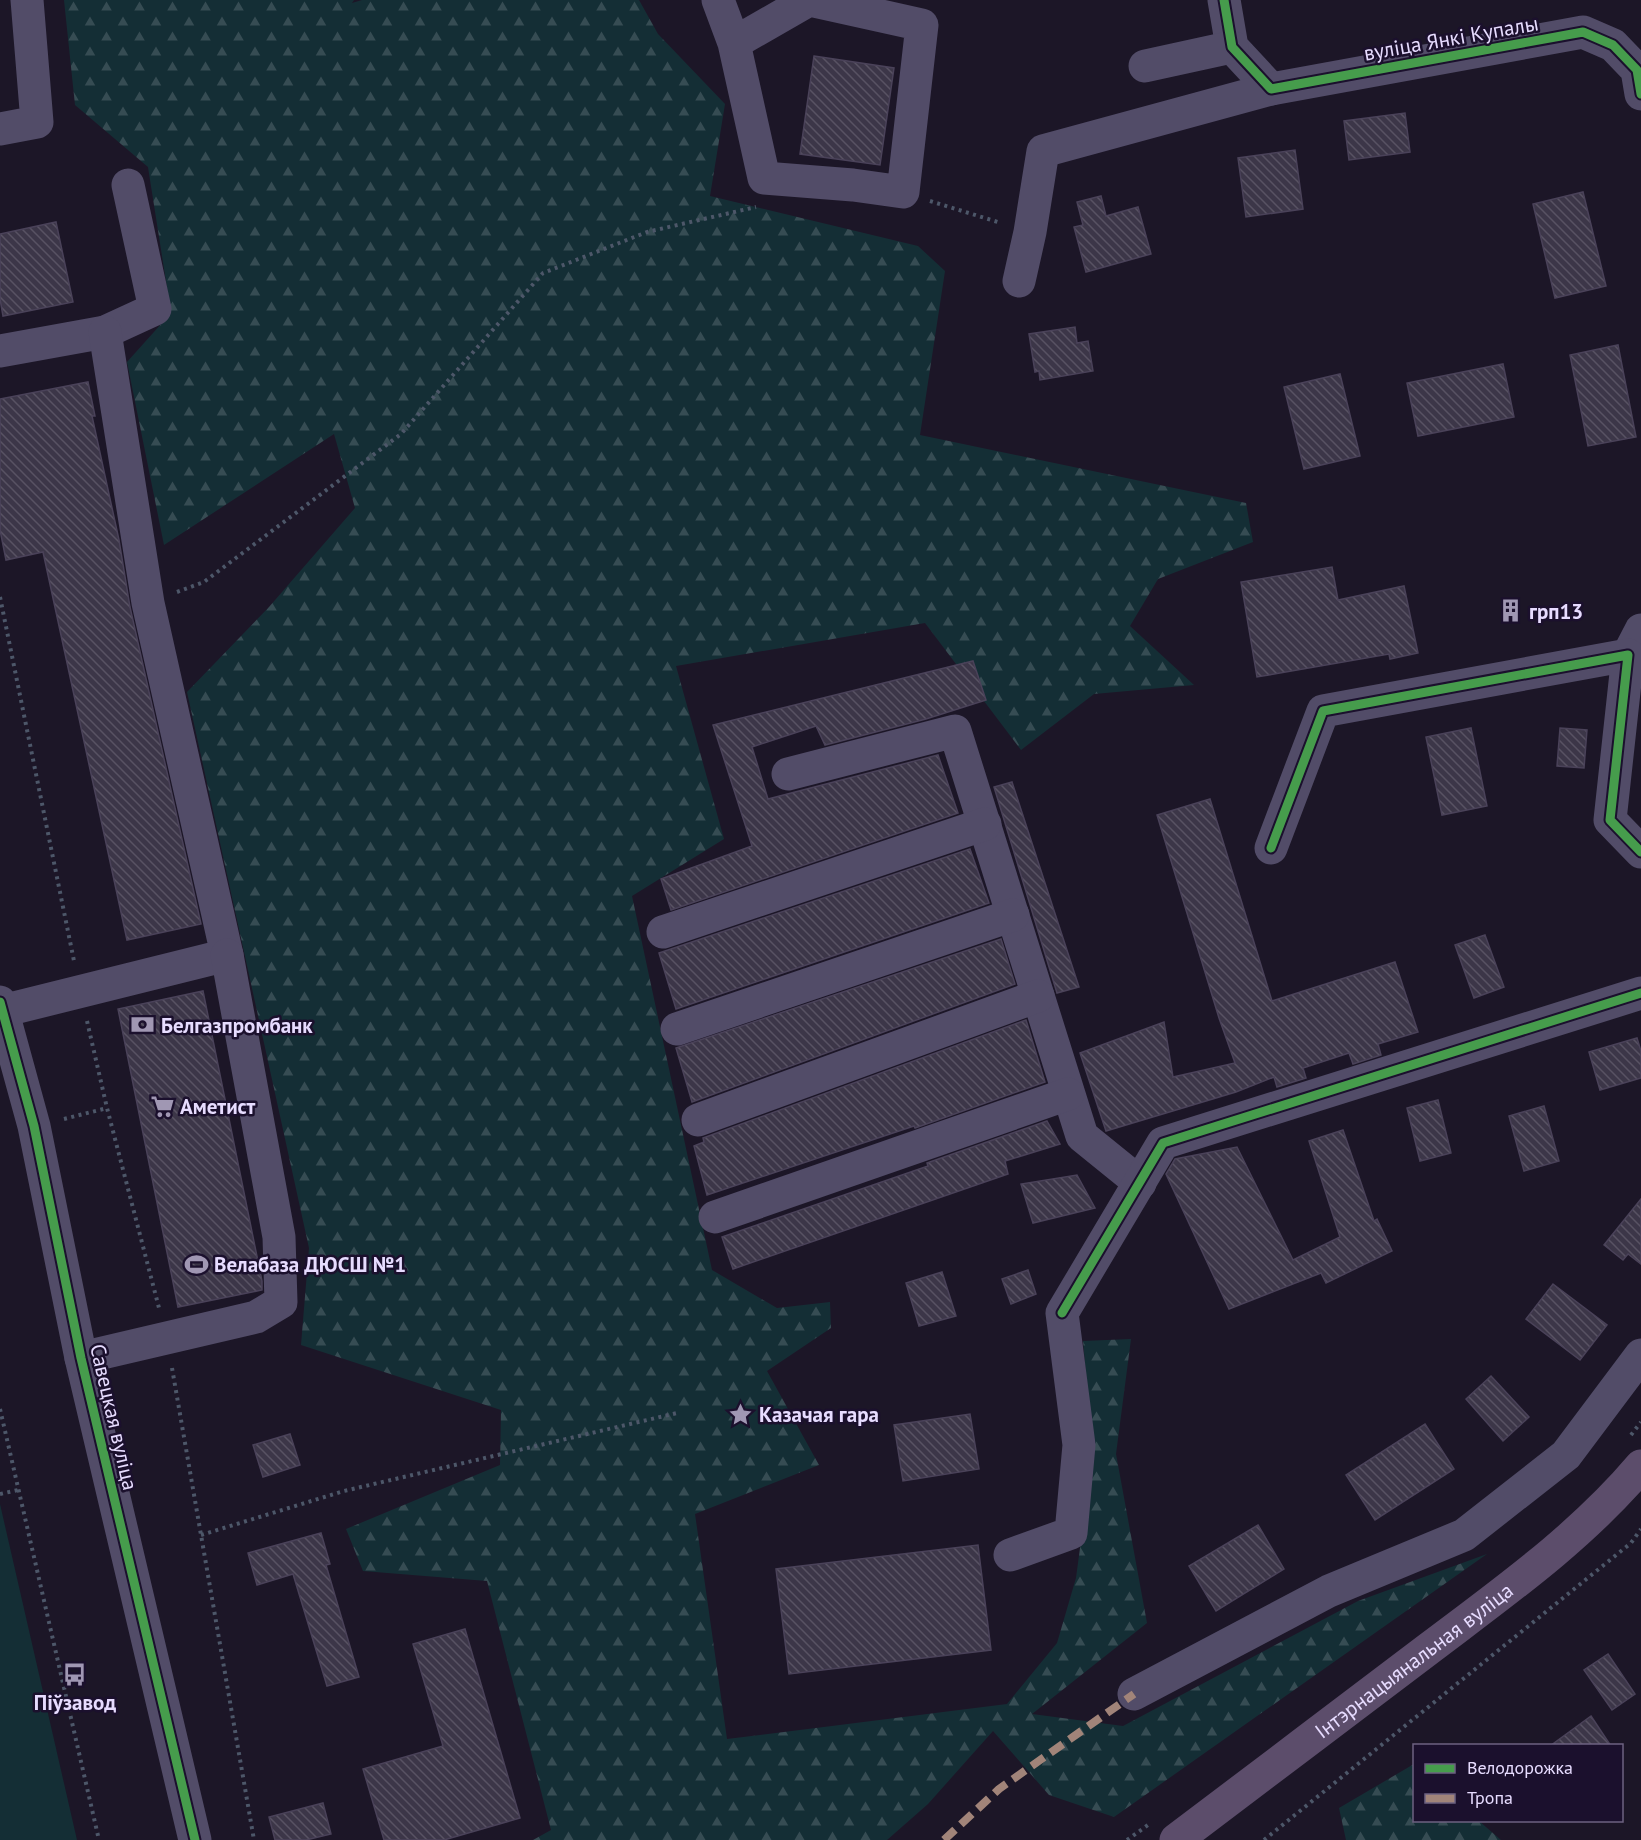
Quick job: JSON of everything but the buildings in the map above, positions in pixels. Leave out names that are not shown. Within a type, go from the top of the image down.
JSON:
[{"type":"main road","name":"Інтэрнацыянальная вуліца","points":[[1176,1840],[1515,1584],[1573,1537],[1641,1466]]},
{"type":"street","points":[[0,129],[37,122],[27,0]]},
{"type":"street","points":[[718,0],[734,44],[764,178],[853,185],[903,192],[922,25],[809,0],[734,44]]},
{"type":"street","points":[[1224,0],[1232,47],[1271,89]]},
{"type":"street","name":"вуліца Янкі Купалы","points":[[1030,232],[1043,151],[1271,89],[1583,33],[1613,45],[1637,70],[1641,94]]},
{"type":"street","points":[[1145,66],[1232,47]]},
{"type":"street","points":[[0,351],[105,332],[155,309],[128,185]]},
{"type":"street","points":[[1019,280],[1030,232]]},
{"type":"street","points":[[81,1358],[256,1317],[281,1302],[279,1237],[227,955],[148,603],[105,332]]},
{"type":"street","points":[[1271,848],[1323,711],[1635,643],[1610,820],[1641,852]]},
{"type":"street","points":[[788,774],[955,730],[1082,1136],[1140,1183]]},
{"type":"street","points":[[663,932],[984,824]]},
{"type":"street","points":[[677,1029],[1013,915]]},
{"type":"street","points":[[1,1006],[81,992],[227,955]]},
{"type":"street","points":[[1010,1555],[1071,1533],[1080,1445],[1062,1313],[1163,1143],[1641,993]]},
{"type":"street","points":[[698,1120],[1038,996]]},
{"type":"street","name":"Савецкая вуліца","points":[[1,1006],[34,1126],[81,1358],[195,1840]]},
{"type":"street","points":[[715,1217],[1068,1094]]},
{"type":"street","points":[[1134,1694],[1329,1591],[1464,1535],[1566,1455],[1641,1355]]},
{"type":"path","points":[[903,192],[1030,232]]},
{"type":"path","points":[[148,603],[204,582],[401,434],[543,273],[647,232],[762,206]]},
{"type":"path","points":[[0,597],[81,992],[107,1108],[166,1339],[254,1840]]},
{"type":"path","points":[[0,1409],[99,1840]]},
{"type":"path","points":[[201,1535],[344,1491],[677,1413]]},
{"type":"path","points":[[0,1494],[18,1490]]},
{"type":"path","points":[[1264,1840],[1631,1542],[1641,1529]]},
{"type":"green space","points":[[64,0],[354,0],[352,3],[362,0],[639,0],[658,34],[725,104],[710,196],[918,246],[945,271],[920,435],[1246,503],[1253,542],[1158,579],[1130,626],[1194,685],[1094,694],[1021,750],[925,623],[676,666],[724,839],[632,896],[712,1270],[777,1308],[830,1302],[831,1328],[767,1371],[819,1465],[695,1514],[727,1739],[1007,1704],[1057,1643],[1076,1578],[1093,1451],[1083,1341],[1131,1339],[1116,1454],[1147,1623],[1032,1714],[1123,1726],[1358,1601],[1487,1554],[1114,1817],[1049,1795],[993,1731],[928,1804],[887,1840],[533,1840],[551,1830],[487,1581],[363,1571],[346,1529],[500,1465],[501,1410],[301,1345],[309,1248],[187,692],[269,607],[355,508],[334,434],[164,545],[127,362],[171,313],[148,167],[75,105]]},
{"type":"green space","points":[[0,1504],[77,1840],[0,1840]]},
{"type":"green space","points":[[1413,1765],[1413,1822],[1480,1822],[1501,1840],[1346,1840],[1339,1808]]},
{"type":"marked path","points":[[944,1840],[999,1789],[1134,1694]]},
{"type":"cycle path","points":[[1224,0],[1232,47],[1271,89],[1583,32],[1613,45],[1637,70],[1641,94]]},
{"type":"cycle path","points":[[1271,848],[1323,711],[1628,655],[1610,820],[1641,852]]},
{"type":"cycle path","points":[[1062,1313],[1163,1143],[1641,993]]},
{"type":"cycle path","points":[[0,1002],[34,1126],[81,1358],[195,1840]]},
{"type":"place","name":"грп13","points":[[1511,611]]},
{"type":"place","name":"Белгазпромбанк","points":[[143,1025]]},
{"type":"place","name":"Аметист","points":[[162,1106]]},
{"type":"place","name":"Велабаза ДЮСШ №1","points":[[196,1264]]},
{"type":"place","name":"Казачая гара","points":[[741,1414]]},
{"type":"place","name":"Піўзавод","points":[[75,1674]]}]
